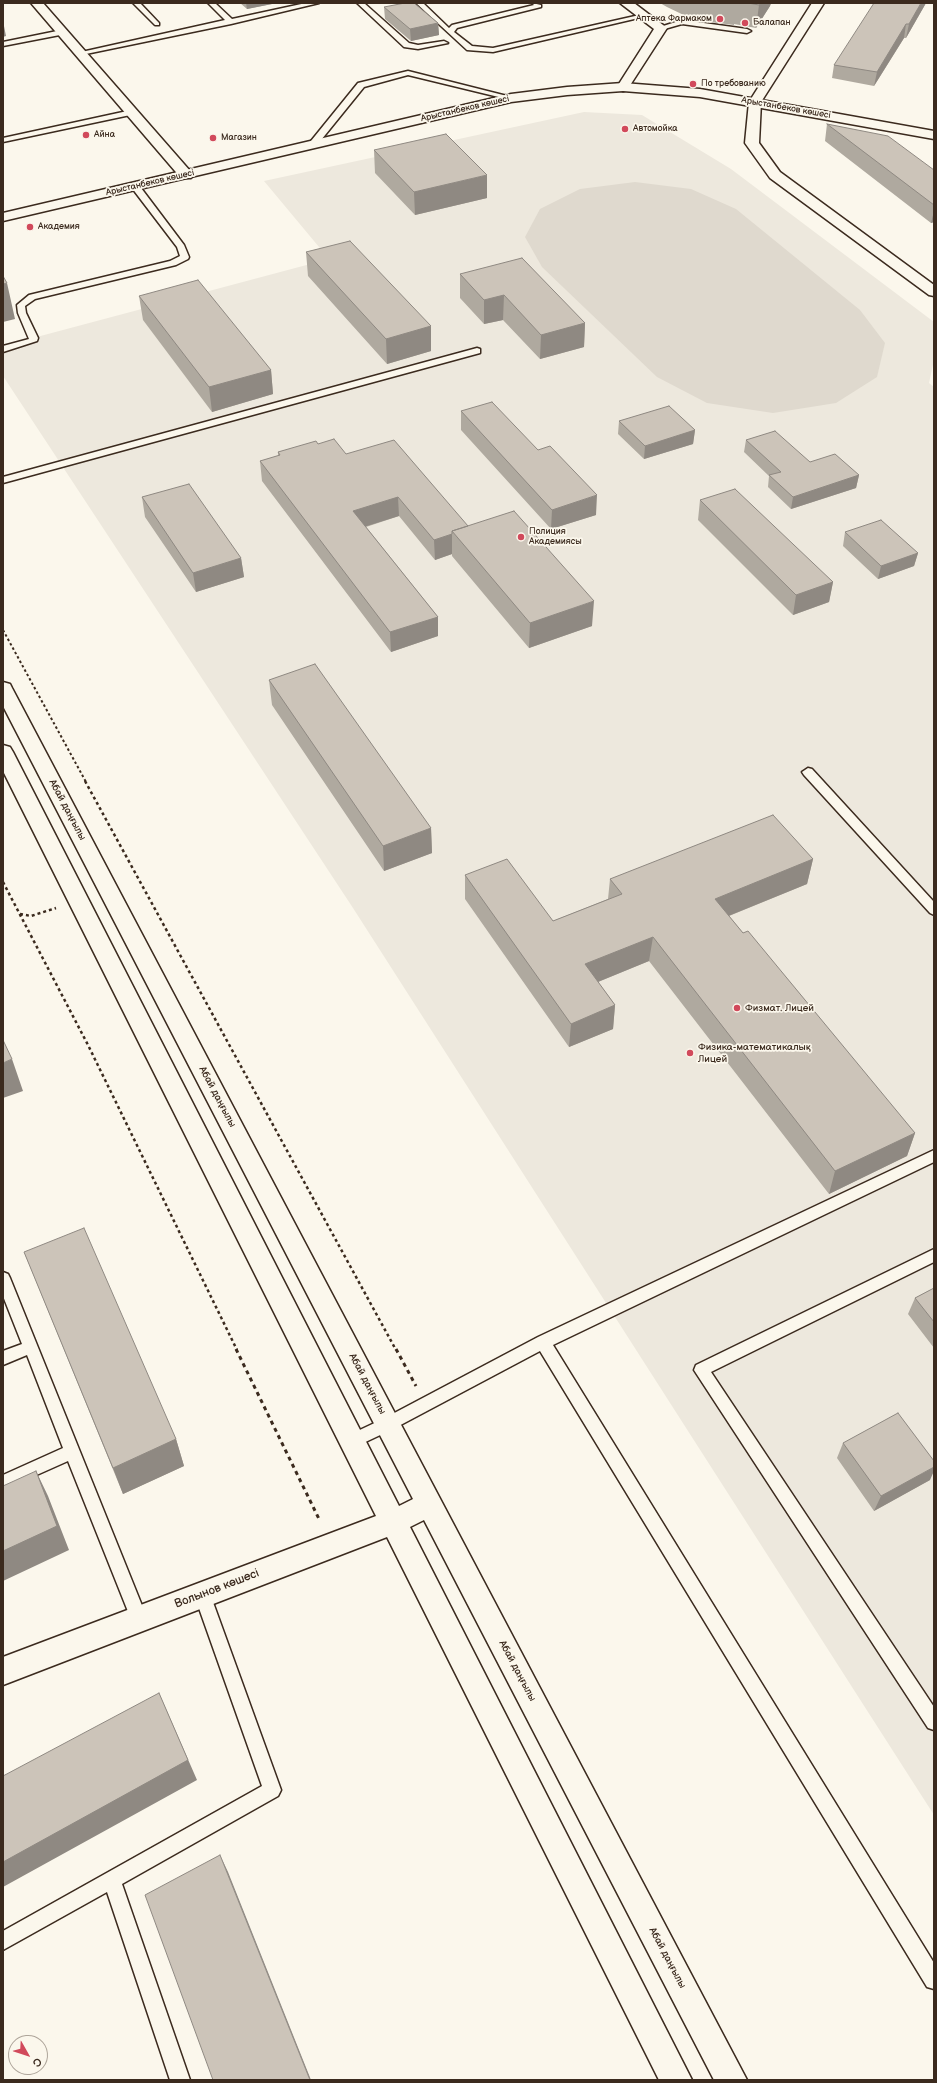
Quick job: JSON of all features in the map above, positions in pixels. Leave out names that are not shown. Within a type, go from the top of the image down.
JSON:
[{"type":"street","points":[[37,3],[186,175]]},
{"type":"street","points":[[623,87],[661,28],[626,3]]},
{"type":"street","points":[[818,3],[755,102],[752,143],[775,175],[934,292]]},
{"type":"street","name":"Арыстанбеков көшесі","points":[[3,217],[511,98],[567,91],[623,87],[700,93],[934,135]]},
{"type":"street","name":"Абай даңғылы","points":[[3,688],[731,2080]]},
{"type":"street","points":[[3,752],[676,2080]]},
{"type":"street","name":"Волынов көшесі","points":[[3,1671],[393,1522],[430,1504]]},
{"type":"lane","points":[[136,3],[157,24]]},
{"type":"lane","points":[[211,3],[231,22]]},
{"type":"lane","points":[[81,53],[316,3]]},
{"type":"lane","points":[[360,3],[408,45],[418,47],[444,43]]},
{"type":"lane","points":[[419,3],[450,32],[470,48],[493,50],[644,16]]},
{"type":"lane","points":[[450,32],[454,26],[539,6],[535,3]]},
{"type":"lane","points":[[661,28],[682,22],[747,31]]},
{"type":"lane","points":[[3,44],[62,32]]},
{"type":"lane","points":[[314,143],[361,85],[408,73],[511,98]]},
{"type":"lane","points":[[3,140],[132,112]]},
{"type":"lane","points":[[3,349],[33,341],[34,338],[22,313],[21,305],[32,297],[173,263],[185,257],[181,246],[135,186]]},
{"type":"lane","points":[[3,480],[477,351]]},
{"type":"lane","points":[[808,772],[934,910]]},
{"type":"lane","points":[[352,1441],[388,1424],[543,1342],[934,1156]]},
{"type":"lane","points":[[934,1255],[701,1370],[934,1722]]},
{"type":"lane","points":[[3,1278],[139,1618]]},
{"type":"lane","points":[[543,1342],[934,1980]]},
{"type":"lane","points":[[3,1358],[30,1347]]},
{"type":"lane","points":[[3,1483],[73,1452]]},
{"type":"lane","points":[[3,1941],[272,1790],[202,1594]]},
{"type":"lane","points":[[112,1880],[180,2080]]},
{"type":"path","points":[[3,630],[426,1404]]},
{"type":"path","points":[[3,882],[88,1045],[332,1545]]},
{"type":"path","points":[[20,914],[31,916],[43,913],[78,899]]},
{"type":"shaded area","points":[[584,112],[642,115],[731,169],[934,322],[934,360],[929,383],[934,387],[934,1815],[353,908],[3,376],[3,346],[329,259],[264,181]]},
{"type":"shaded area","points":[[635,182],[691,189],[736,209],[860,310],[885,343],[877,377],[836,403],[773,413],[707,403],[657,377],[542,267],[525,237],[540,209],[580,189]]},
{"type":"building","points":[[414,3],[438,23],[410,29],[384,7]]},
{"type":"building","points":[[748,3],[760,3],[759,5]]},
{"type":"building","points":[[874,3],[921,3],[909,24],[906,24],[877,72],[834,65]]},
{"type":"building","points":[[827,124],[888,136],[934,170],[934,205]]},
{"type":"building","points":[[446,134],[487,175],[414,192],[374,150]]},
{"type":"building","points":[[350,241],[431,326],[386,339],[306,252]]},
{"type":"building","points":[[522,258],[585,323],[541,335],[504,295],[484,300],[460,274]]},
{"type":"building","points":[[3,276],[7,283],[3,284]]},
{"type":"building","points":[[198,280],[271,370],[209,387],[139,296]]},
{"type":"building","points":[[492,402],[538,450],[550,446],[597,495],[552,510],[461,411]]},
{"type":"building","points":[[669,406],[695,430],[645,446],[619,421]]},
{"type":"building","points":[[775,431],[810,462],[835,454],[859,475],[793,497],[769,475],[781,472],[746,440]]},
{"type":"building","points":[[334,439],[346,454],[394,440],[468,526],[452,531],[452,534],[434,540],[398,497],[353,511],[438,617],[390,632],[260,461],[280,455],[278,452],[316,441],[318,444]]},
{"type":"building","points":[[189,484],[241,558],[193,573],[142,497]]},
{"type":"building","points":[[735,489],[833,582],[796,595],[700,500]]},
{"type":"building","points":[[514,511],[594,601],[530,623],[452,531]]},
{"type":"building","points":[[881,520],[918,553],[881,566],[845,532]]},
{"type":"building","points":[[315,664],[431,828],[383,846],[269,680]]},
{"type":"building","name":"Физмат. Лицей","points":[[773,815],[813,859],[715,899],[743,933],[748,931],[915,1133],[835,1171],[653,937],[585,964],[615,1005],[571,1024],[465,875],[507,859],[553,921],[622,894],[610,879]]},
{"type":"building","points":[[3,1040],[12,1059],[3,1063]]},
{"type":"building","points":[[84,1228],[176,1439],[113,1468],[24,1252]]},
{"type":"building","points":[[934,1288],[934,1322],[915,1298]]},
{"type":"building","points":[[898,1413],[934,1461],[934,1467],[881,1496],[843,1443]]},
{"type":"building","points":[[36,1471],[57,1526],[3,1551],[3,1486]]},
{"type":"building","points":[[159,1693],[188,1760],[3,1862],[3,1776]]},
{"type":"building","points":[[220,1855],[310,2080],[213,2080],[145,1895]]},
{"type":"place","name":"Аптека Фармаком","points":[[720,19]]},
{"type":"place","name":"Балапан","points":[[745,23]]},
{"type":"place","name":"По требованию","points":[[693,84]]},
{"type":"place","name":"Автомойка","points":[[625,129]]},
{"type":"place","name":"Айна","points":[[86,135]]},
{"type":"place","name":"Магазин","points":[[213,138]]},
{"type":"place","name":"Академия","points":[[30,227]]},
{"type":"place","name":"Полиция Академиясы","points":[[521,537]]},
{"type":"place","name":"Физмат. Лицей","points":[[737,1008]]},
{"type":"place","name":"Физика-математикалық Лицей","points":[[690,1053]]}]
